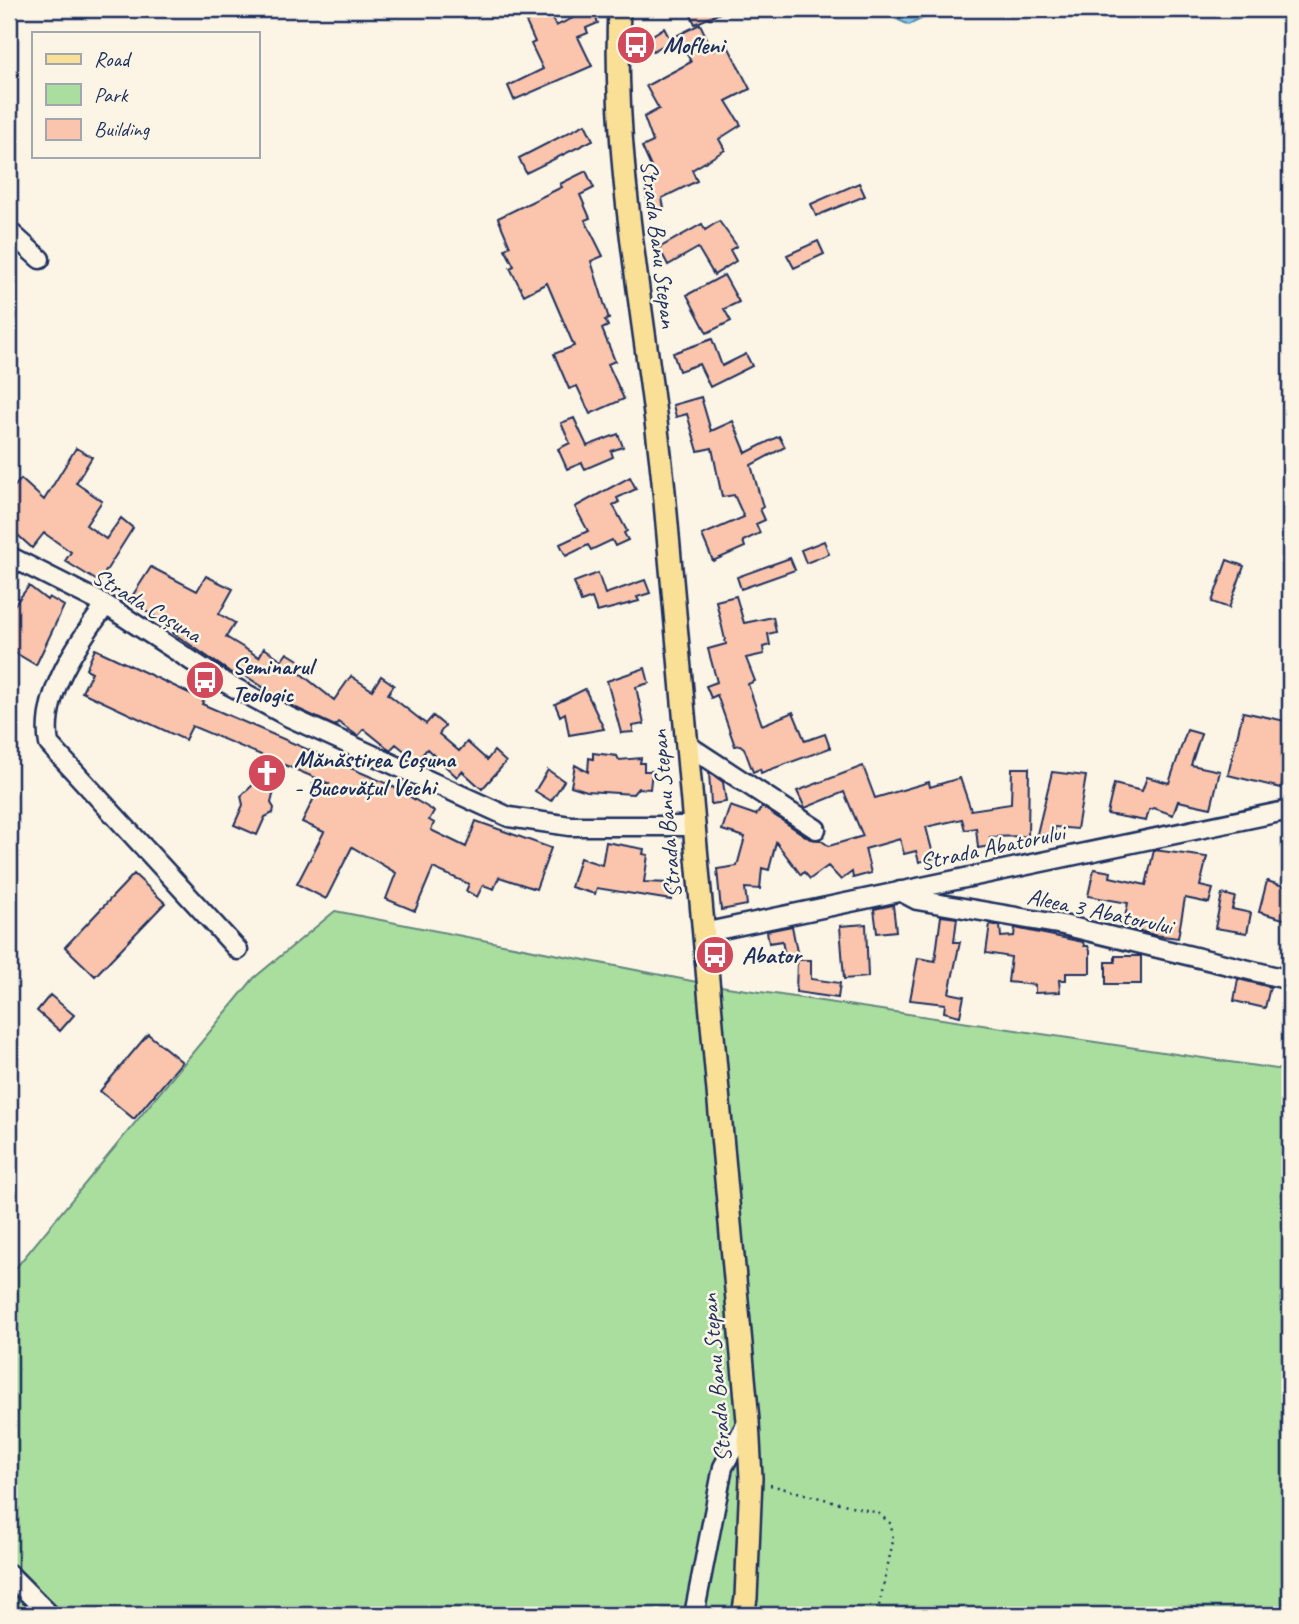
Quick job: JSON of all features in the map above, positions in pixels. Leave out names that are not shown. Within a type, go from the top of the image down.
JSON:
[{"type":"main road","name":"Strada Banu Stepan","points":[[619,9],[617,51],[624,197],[658,433],[748,1421],[751,1478],[743,1615]]},
{"type":"street","points":[[9,230],[40,259]]},
{"type":"street","name":"Strada Coșuna","points":[[9,556],[106,605],[224,682],[289,718],[509,817],[570,826],[693,825]]},
{"type":"street","points":[[106,605],[82,636],[52,701],[46,729],[49,744],[238,950]]},
{"type":"street","points":[[686,744],[816,829]]},
{"type":"street","name":"Strada Abatorului","points":[[703,933],[1290,810]]},
{"type":"street","name":"Aleea 3 Abatorului","points":[[901,891],[917,901],[1063,925],[1290,980]]},
{"type":"street","points":[[694,1615],[723,1467],[748,1421]]},
{"type":"street","points":[[9,1574],[50,1615]]},
{"type":"path","points":[[751,1478],[784,1491],[878,1513],[891,1524],[893,1541],[877,1615]]},
{"type":"green space","points":[[335,911],[707,984],[1290,1071],[1290,1615],[9,1615],[9,1276],[254,978]]},
{"type":"water","points":[[875,9],[942,9],[909,25]]},
{"type":"building","points":[[531,9],[548,9],[556,26],[592,9],[598,23],[586,28],[588,33],[578,37],[592,66],[514,100],[508,86],[543,69],[531,44],[535,42],[526,22],[535,17]]},
{"type":"building","points":[[688,9],[729,9],[695,24]]},
{"type":"building","points":[[700,24],[713,51],[727,44],[750,89],[726,101],[741,125],[719,139],[725,150],[692,170],[697,181],[662,198],[664,208],[649,210],[644,181],[655,176],[642,147],[653,142],[644,117],[659,109],[646,86],[691,62],[678,35]]},
{"type":"building","points":[[664,28],[671,41],[653,51],[646,39]]},
{"type":"building","points":[[585,124],[593,140],[526,173],[519,158]]},
{"type":"building","points":[[586,171],[594,188],[580,195],[590,218],[585,220],[603,256],[591,261],[609,319],[605,320],[608,326],[602,329],[615,361],[608,364],[624,399],[590,414],[577,386],[569,389],[554,354],[574,346],[547,283],[524,295],[510,268],[514,266],[505,249],[510,246],[498,218],[562,187],[560,184]]},
{"type":"building","points":[[859,183],[865,196],[816,216],[811,204]]},
{"type":"building","points":[[719,221],[737,246],[730,250],[736,261],[714,275],[698,248],[668,265],[659,248],[702,224],[705,230]]},
{"type":"building","points":[[818,241],[824,254],[794,268],[787,255]]},
{"type":"building","points":[[724,275],[739,302],[724,309],[731,321],[707,333],[687,295]]},
{"type":"building","points":[[712,339],[722,366],[746,354],[752,366],[710,387],[699,364],[679,371],[673,353]]},
{"type":"building","points":[[701,397],[711,431],[733,421],[746,453],[779,436],[785,447],[751,465],[763,507],[760,509],[765,520],[756,524],[760,533],[743,541],[745,547],[713,561],[702,535],[744,517],[734,495],[722,497],[712,448],[698,451],[687,414],[676,417],[673,405]]},
{"type":"building","points":[[574,418],[587,446],[618,434],[623,447],[611,451],[613,457],[585,469],[582,463],[567,469],[558,449],[570,443],[561,423]]},
{"type":"building","points":[[76,448],[92,457],[76,483],[102,501],[86,525],[106,539],[121,518],[133,528],[99,582],[65,561],[71,552],[44,533],[32,548],[9,527],[9,493],[21,479],[44,500]]},
{"type":"building","points":[[630,477],[636,489],[617,498],[619,502],[613,505],[627,531],[624,533],[628,540],[615,546],[612,540],[591,550],[588,545],[566,556],[560,544],[588,531],[575,507]]},
{"type":"building","points":[[824,541],[829,554],[806,563],[801,550]]},
{"type":"building","points":[[790,558],[795,570],[741,589],[737,577]]},
{"type":"building","points":[[1227,560],[1244,566],[1229,608],[1212,602]]},
{"type":"building","points":[[151,567],[197,591],[206,576],[233,589],[219,614],[235,623],[226,637],[259,657],[264,648],[282,660],[287,653],[300,661],[295,669],[334,700],[351,676],[372,690],[381,676],[394,685],[388,694],[426,724],[433,716],[445,726],[439,734],[459,751],[467,742],[487,760],[494,751],[506,762],[482,789],[462,771],[457,777],[427,749],[417,761],[396,744],[390,750],[364,729],[358,736],[338,722],[335,726],[294,707],[241,673],[238,677],[173,633],[176,629],[129,601]]},
{"type":"building","points":[[598,573],[605,594],[645,580],[650,593],[637,597],[639,601],[597,612],[592,598],[581,602],[574,582]]},
{"type":"building","points":[[29,586],[47,600],[49,597],[64,606],[36,665],[9,649],[9,612]]},
{"type":"building","points":[[736,596],[744,623],[773,617],[776,632],[768,634],[770,645],[763,647],[764,654],[746,658],[755,681],[748,684],[762,725],[793,712],[805,741],[825,734],[830,748],[761,773],[760,769],[753,772],[744,748],[735,746],[717,695],[711,698],[706,686],[717,682],[708,649],[726,644],[716,601]]},
{"type":"building","points":[[95,649],[204,700],[202,704],[390,785],[434,811],[429,820],[434,823],[431,830],[466,847],[476,821],[551,848],[536,889],[499,877],[494,889],[483,885],[477,897],[466,891],[469,884],[433,868],[415,911],[386,899],[396,873],[352,847],[326,899],[297,884],[324,832],[302,822],[317,792],[313,784],[330,784],[192,726],[185,740],[82,692],[92,672],[86,669]]},
{"type":"building","points":[[645,668],[649,683],[636,687],[644,724],[633,726],[633,732],[621,733],[607,681]]},
{"type":"building","points":[[585,689],[604,729],[569,735],[565,713],[560,716],[555,704]]},
{"type":"building","points":[[1243,712],[1290,722],[1286,740],[1290,741],[1286,764],[1290,769],[1288,779],[1283,778],[1281,788],[1228,775]]},
{"type":"building","points":[[1187,730],[1201,734],[1191,765],[1220,771],[1211,808],[1178,801],[1173,815],[1154,808],[1149,810],[1146,821],[1107,814],[1114,784],[1142,791],[1147,777],[1169,783]]},
{"type":"building","points":[[593,753],[617,756],[619,760],[641,758],[644,771],[652,771],[650,789],[638,788],[633,794],[587,791],[571,786],[575,765],[588,772],[589,758],[593,759]]},
{"type":"building","points":[[863,766],[875,798],[929,782],[930,787],[960,778],[971,810],[1011,804],[1012,768],[1029,768],[1028,836],[990,837],[991,846],[978,848],[976,828],[965,830],[962,819],[926,827],[934,858],[919,862],[916,851],[904,854],[900,839],[865,849],[871,873],[853,878],[852,872],[841,880],[828,866],[810,879],[804,872],[801,875],[776,842],[769,870],[762,868],[760,889],[745,888],[747,905],[721,910],[717,869],[737,866],[745,837],[722,830],[730,806],[756,815],[762,807],[810,839],[820,840],[829,846],[863,836],[844,792],[805,808],[797,791]]},
{"type":"building","points":[[548,770],[564,781],[551,801],[535,791]]},
{"type":"building","points":[[709,772],[723,782],[726,802],[711,804]]},
{"type":"building","points":[[1052,772],[1086,776],[1077,829],[1055,827],[1054,836],[1037,834]]},
{"type":"building","points":[[268,781],[274,791],[271,803],[273,813],[265,817],[257,835],[234,825],[243,805],[241,796],[256,782]]},
{"type":"building","points":[[606,842],[644,849],[643,854],[648,855],[644,882],[671,883],[671,900],[597,888],[595,894],[571,887],[580,858],[602,865]]},
{"type":"building","points":[[1154,850],[1207,857],[1200,886],[1213,889],[1209,903],[1185,898],[1178,938],[1154,935],[1123,926],[1128,903],[1088,896],[1094,869],[1111,872],[1110,877],[1146,885]]},
{"type":"building","points":[[134,874],[165,903],[95,976],[65,947]]},
{"type":"building","points":[[1267,881],[1290,888],[1290,921],[1259,912]]},
{"type":"building","points":[[1222,894],[1235,897],[1232,909],[1251,913],[1247,933],[1215,928]]},
{"type":"building","points":[[893,905],[896,931],[877,933],[874,909]]},
{"type":"building","points":[[941,916],[957,918],[954,942],[960,942],[949,993],[964,996],[960,1016],[944,1012],[945,1004],[910,1000],[918,958],[935,961]]},
{"type":"building","points":[[866,924],[868,977],[844,979],[840,926]]},
{"type":"building","points":[[990,924],[1000,926],[1001,937],[1014,936],[1015,928],[1083,942],[1090,951],[1090,973],[1066,973],[1066,980],[1059,980],[1060,992],[1035,993],[1035,985],[1008,982],[1011,957],[986,953]]},
{"type":"building","points":[[792,926],[798,957],[786,960],[782,941],[769,943],[767,931]]},
{"type":"building","points":[[1115,956],[1141,956],[1141,984],[1106,984],[1106,962],[1115,962]]},
{"type":"building","points":[[797,960],[811,960],[811,979],[840,983],[838,998],[796,992]]},
{"type":"building","points":[[1238,979],[1270,987],[1265,1008],[1234,1001]]},
{"type":"building","points":[[50,995],[74,1015],[60,1031],[37,1011]]},
{"type":"building","points":[[148,1034],[182,1062],[134,1119],[100,1091]]},
{"type":"place","name":"Mofleni","points":[[636,45]]},
{"type":"place","name":"Seminarul Teologic","points":[[205,680]]},
{"type":"place","name":"Mănăstirea Coșuna - Bucovățul Vechi","points":[[267,773]]},
{"type":"place","name":"Abator","points":[[715,955]]}]
